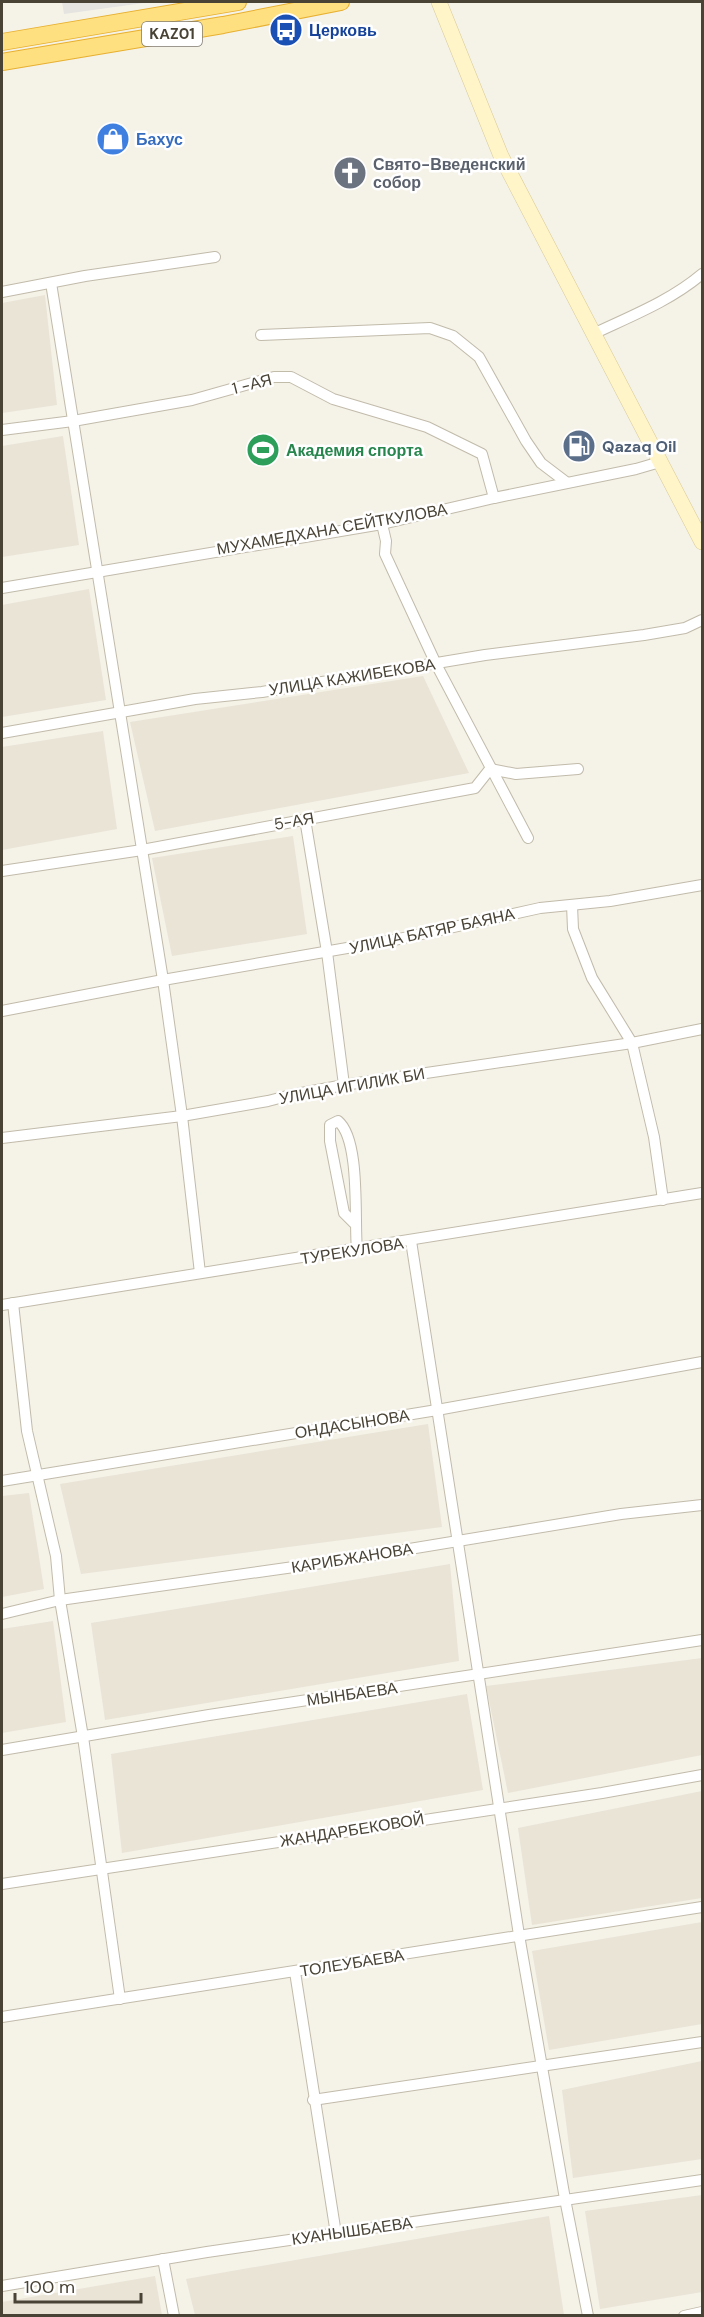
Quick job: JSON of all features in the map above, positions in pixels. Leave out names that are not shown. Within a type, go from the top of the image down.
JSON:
[{"type":"highway","name":"KАZ01","points":[[2,42],[199,6],[238,2]]},
{"type":"highway","name":"KАZ01","points":[[2,62],[341,2]]},
{"type":"main road","points":[[439,2],[501,156],[702,542]]},
{"type":"street","points":[[199,6],[204,28]]},
{"type":"street","points":[[2,292],[215,257]]},
{"type":"street","points":[[593,334],[686,288],[702,274]]},
{"type":"street","points":[[51,283],[163,980],[183,1116],[200,1274]]},
{"type":"street","points":[[261,335],[430,328],[453,336],[479,357],[526,441],[541,463],[566,482]]},
{"type":"street","name":"1 -АЯ","points":[[2,430],[73,421],[192,400],[274,377],[291,377],[333,399],[427,427],[482,454],[494,498]]},
{"type":"street","name":"МУХАМЕДХАНА СЕЙТКУЛОВА","points":[[2,588],[98,570],[382,524],[660,462]]},
{"type":"street","points":[[382,524],[386,541],[385,554],[436,664],[528,838]]},
{"type":"street","name":"УЛИЦА КАЖИБЕКОВА","points":[[2,733],[485,655],[684,628],[702,620]]},
{"type":"street","points":[[490,769],[516,774],[579,769]]},
{"type":"street","name":"5-АЯ","points":[[2,871],[142,850],[474,788],[490,769]]},
{"type":"street","points":[[306,819],[327,952],[344,1085]]},
{"type":"street","name":"УЛИЦА БАТЯР БАЯНА","points":[[2,1011],[399,939],[540,908],[610,901],[702,885]]},
{"type":"street","points":[[572,905],[573,929],[592,978],[632,1043],[654,1137],[663,1200]]},
{"type":"street","name":"УЛИЦА ИГИЛИК БИ","points":[[2,1138],[183,1116],[344,1085],[632,1043],[702,1029]]},
{"type":"street","points":[[354,1223],[344,1213],[330,1141],[330,1125],[338,1121],[346,1133],[352,1159],[357,1210],[354,1223],[357,1250]]},
{"type":"street","name":"ТУРЕКУЛОВА","points":[[2,1305],[702,1193]]},
{"type":"street","points":[[411,1241],[519,1935],[588,2316]]},
{"type":"street","points":[[13,1303],[27,1431],[56,1556],[60,1600],[83,1737],[120,1999]]},
{"type":"street","name":"ОНДАСЫНОВА","points":[[2,1481],[437,1410],[702,1362]]},
{"type":"street","points":[[702,1505],[702,1513]]},
{"type":"street","name":"КАРИБЖАНОВА","points":[[2,1614],[60,1600],[343,1560],[621,1514],[702,1505]]},
{"type":"street","name":"МЫНБАЕВА","points":[[2,1750],[209,1715],[702,1640]]},
{"type":"street","name":"ЖАНДАРБЕКОВОЙ","points":[[2,1884],[702,1775]]},
{"type":"street","name":"ТОЛЕУБАЕВА","points":[[2,2017],[702,1907]]},
{"type":"street","points":[[295,1972],[313,2100],[336,2234]]},
{"type":"street","points":[[313,2100],[702,2042]]},
{"type":"street","name":"КУАНЫШБАЕВА","points":[[2,2286],[163,2259],[702,2180]]},
{"type":"street","points":[[163,2259],[174,2316]]},
{"type":"street","points":[[684,2316],[702,2312]]},
{"type":"shaded area","points":[[62,2],[151,2],[64,14]]},
{"type":"shaded area","points":[[45,295],[57,405],[2,413],[2,303]]},
{"type":"shaded area","points":[[63,436],[79,545],[2,557],[2,446]]},
{"type":"shaded area","points":[[89,589],[106,700],[2,717],[2,605]]},
{"type":"shaded area","points":[[423,676],[469,773],[155,831],[130,722]]},
{"type":"shaded area","points":[[103,731],[117,829],[2,850],[2,747]]},
{"type":"shaded area","points":[[293,836],[307,934],[172,956],[152,858]]},
{"type":"shaded area","points":[[428,1424],[442,1527],[81,1574],[60,1484]]},
{"type":"shaded area","points":[[29,1493],[44,1589],[2,1597],[2,1496]]},
{"type":"shaded area","points":[[450,1564],[459,1661],[105,1720],[91,1623]]},
{"type":"shaded area","points":[[53,1621],[66,1722],[2,1733],[2,1629]]},
{"type":"shaded area","points":[[702,1658],[702,1755],[508,1793],[486,1686]]},
{"type":"shaded area","points":[[467,1694],[483,1790],[122,1853],[111,1754]]},
{"type":"shaded area","points":[[702,1791],[702,1898],[532,1925],[518,1828]]},
{"type":"shaded area","points":[[702,1922],[702,2024],[549,2050],[532,1951]]},
{"type":"shaded area","points":[[702,2061],[702,2159],[573,2178],[562,2090]]},
{"type":"shaded area","points":[[702,2195],[702,2292],[600,2309],[585,2211]]},
{"type":"shaded area","points":[[549,2216],[564,2315],[195,2315],[186,2279]]},
{"type":"shaded area","points":[[155,2276],[162,2315],[2,2315],[2,2302]]},
{"type":"place","name":"Церковь","points":[[286,30]]},
{"type":"place","name":"Бахус","points":[[113,139]]},
{"type":"place","name":"Свято-Введенский собор","points":[[350,173]]},
{"type":"place","name":"Qazaq Oil","points":[[579,446]]},
{"type":"place","name":"Академия спорта","points":[[263,450]]}]
